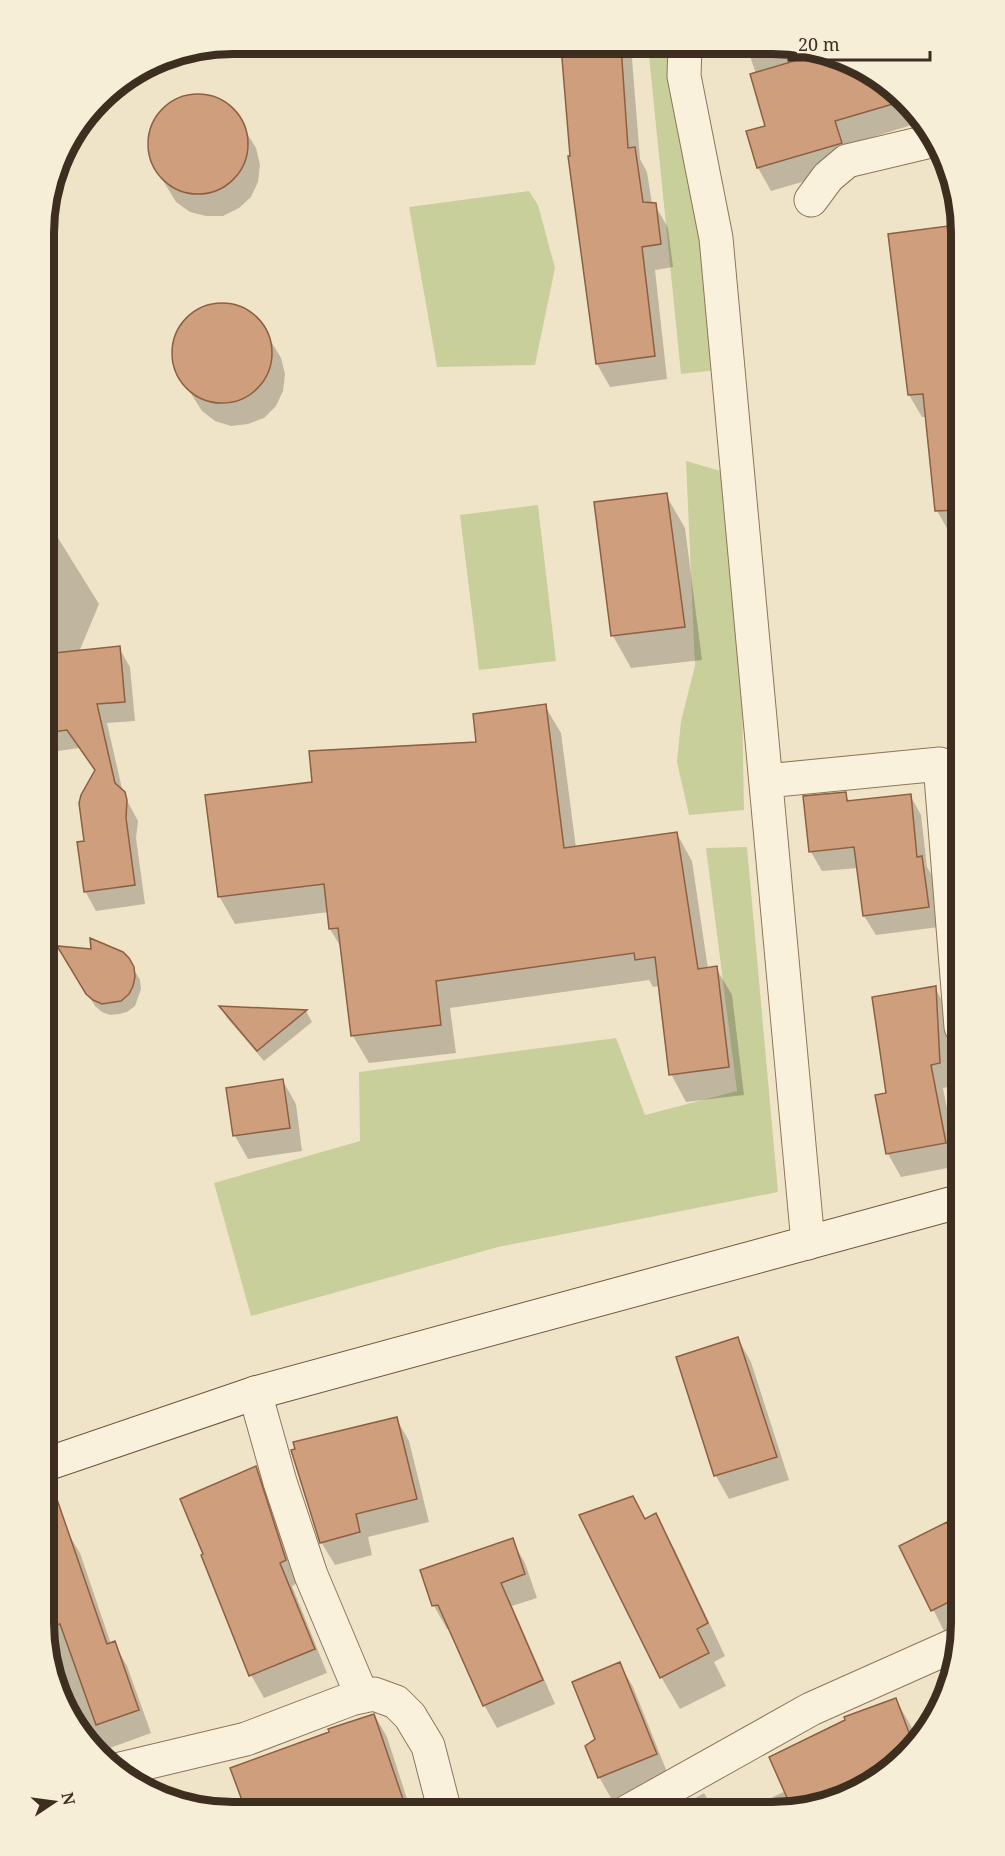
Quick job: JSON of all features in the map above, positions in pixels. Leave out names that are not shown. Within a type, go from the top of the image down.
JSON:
[{"type":"street","points":[[685,54],[684,76],[716,238],[808,1243]]},
{"type":"street","points":[[811,200],[828,177],[846,161],[926,142]]},
{"type":"street","points":[[766,781],[940,764],[951,902]]},
{"type":"street","points":[[54,1462],[255,1393],[951,1204]]},
{"type":"street","points":[[255,1393],[280,1482],[311,1575],[362,1696]]},
{"type":"street","points":[[645,1802],[811,1709],[949,1647]]},
{"type":"street","points":[[128,1767],[246,1739],[362,1696],[374,1694],[396,1702],[410,1716],[428,1746],[442,1802]]},
{"type":"green space","points":[[649,54],[699,54],[698,74],[718,370],[681,374]]},
{"type":"green space","points":[[529,191],[538,205],[555,268],[535,365],[437,367],[409,207]]},
{"type":"green space","points":[[686,461],[738,476],[744,810],[689,815],[677,762],[681,721],[695,666]]},
{"type":"green space","points":[[538,505],[556,661],[479,670],[460,515]]},
{"type":"green space","points":[[747,847],[778,1192],[498,1247],[251,1316],[214,1183],[360,1141],[359,1072],[616,1038],[645,1115],[737,1091],[706,848]]},
{"type":"building","points":[[562,54],[622,54],[628,148],[635,147],[643,202],[656,203],[661,244],[642,247],[655,356],[596,364],[568,156],[570,156]]},
{"type":"building","points":[[807,57],[851,73],[871,84],[894,104],[835,121],[842,143],[757,168],[746,131],[765,126],[750,74]]},
{"type":"building","points":[[198,94],[217,98],[233,109],[244,125],[248,144],[244,163],[233,179],[217,190],[198,194],[179,190],[163,179],[152,163],[148,144],[152,125],[163,109],[179,98]]},
{"type":"building","points":[[948,226],[951,251],[951,510],[935,511],[923,394],[908,395],[888,234]]},
{"type":"building","points":[[222,303],[241,307],[257,318],[268,334],[272,353],[268,372],[257,388],[241,399],[222,403],[203,399],[187,388],[176,372],[172,353],[176,334],[187,318],[203,307]]},
{"type":"building","points":[[667,493],[685,627],[611,636],[594,502]]},
{"type":"building","points":[[120,646],[125,702],[97,704],[115,783],[125,792],[127,800],[126,818],[135,885],[84,892],[77,842],[84,841],[79,803],[95,770],[67,730],[54,732],[54,653]]},
{"type":"building","points":[[546,704],[564,848],[677,832],[698,969],[717,966],[729,1067],[669,1075],[655,957],[635,960],[634,953],[436,981],[441,1025],[351,1036],[338,928],[329,929],[324,884],[218,897],[205,795],[312,782],[309,751],[476,742],[473,714]]},
{"type":"building","points":[[846,792],[847,801],[911,794],[917,857],[922,856],[929,907],[863,916],[854,847],[809,852],[803,796]]},
{"type":"building","points":[[90,938],[123,952],[134,967],[133,986],[129,994],[121,1001],[102,1004],[86,994],[57,946],[91,949]]},
{"type":"building","points":[[936,986],[940,1063],[931,1065],[946,1143],[886,1154],[875,1095],[886,1093],[872,997]]},
{"type":"building","points":[[219,1006],[307,1010],[257,1051]]},
{"type":"building","points":[[283,1079],[290,1128],[233,1136],[226,1088]]},
{"type":"building","points":[[738,1337],[777,1457],[714,1476],[676,1357]]},
{"type":"building","points":[[397,1417],[417,1499],[356,1514],[360,1532],[320,1543],[291,1450],[295,1449],[293,1442]]},
{"type":"building","points":[[256,1466],[286,1560],[280,1563],[315,1649],[249,1676],[180,1499]]},
{"type":"building","points":[[54,1491],[107,1644],[115,1641],[139,1710],[96,1725],[60,1624],[54,1626]]},
{"type":"building","points":[[633,1496],[645,1519],[656,1513],[708,1623],[697,1629],[709,1653],[660,1678],[579,1515]]},
{"type":"building","points":[[947,1522],[951,1531],[951,1601],[931,1611],[899,1546]]},
{"type":"building","points":[[513,1538],[525,1574],[501,1583],[543,1680],[483,1706],[438,1605],[432,1606],[420,1570]]},
{"type":"building","points":[[620,1662],[657,1754],[598,1778],[585,1746],[595,1739],[572,1682]]},
{"type":"building","points":[[896,1698],[910,1736],[890,1757],[871,1772],[851,1783],[807,1799],[789,1801],[769,1757],[845,1720],[844,1717]]},
{"type":"building","points":[[374,1714],[404,1802],[243,1802],[230,1768],[329,1732],[328,1729]]}]
